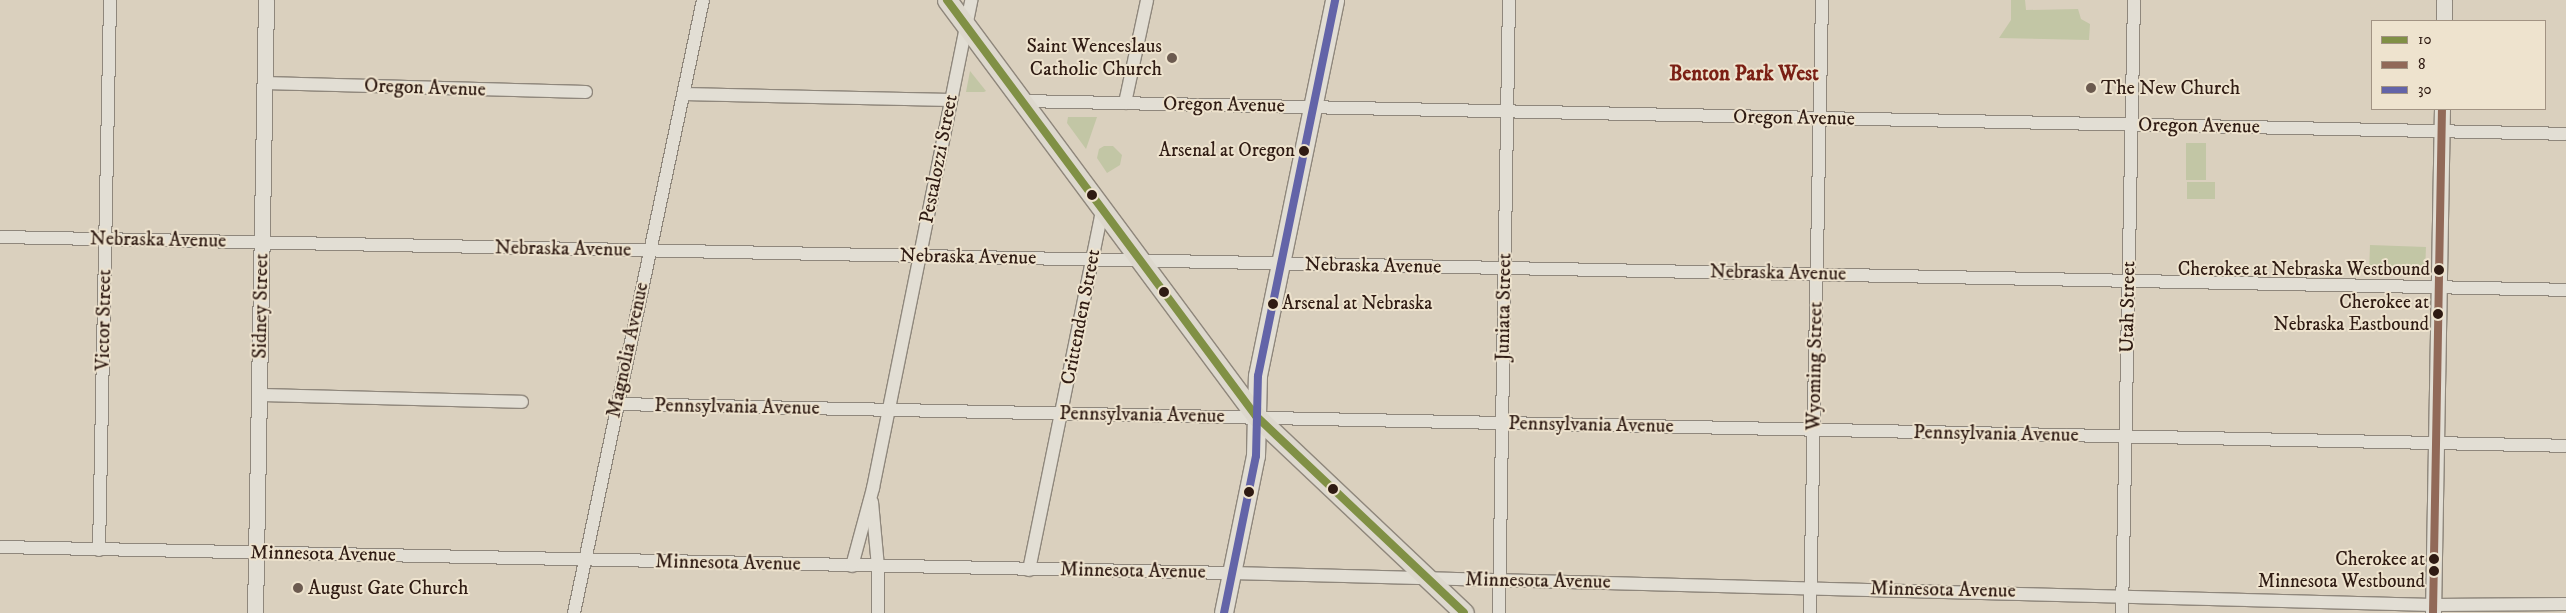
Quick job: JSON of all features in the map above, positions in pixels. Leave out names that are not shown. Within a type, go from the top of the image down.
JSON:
[{"type":"main road","points":[[947,0],[1102,212],[1256,416],[1464,613]]},
{"type":"main road","points":[[1224,613],[1256,456],[1258,376],[1335,0]]},
{"type":"street","name":"Victor Street","points":[[99,550],[110,0]]},
{"type":"street","name":"Sidney Street","points":[[255,613],[266,0]]},
{"type":"street","name":"Magnolia Avenue","points":[[574,613],[703,0]]},
{"type":"street","name":"Pestalozzi Street","points":[[852,566],[872,495],[971,0]]},
{"type":"street","points":[[1125,103],[1147,0]]},
{"type":"street","name":"Juniata Street","points":[[1499,613],[1504,423],[1509,0]]},
{"type":"street","name":"Wyoming Street","points":[[1810,613],[1822,0]]},
{"type":"street","name":"Utah Street","points":[[2122,613],[2134,0]]},
{"type":"street","points":[[2444,0],[2444,20]]},
{"type":"street","name":"Oregon Avenue","points":[[265,83],[586,92]]},
{"type":"street","points":[[684,94],[951,100]]},
{"type":"street","name":"Oregon Avenue","points":[[1022,101],[2566,134]]},
{"type":"street","points":[[2433,609],[2442,110]]},
{"type":"street","name":"Crittenden Street","points":[[1029,570],[1102,212]]},
{"type":"street","name":"Nebraska Avenue","points":[[0,237],[2566,290]]},
{"type":"street","points":[[259,396],[522,402]]},
{"type":"street","name":"Pennsylvania Avenue","points":[[617,404],[1256,416],[2566,446]]},
{"type":"street","name":"Pestalozzi Street","points":[[872,495],[878,567],[878,613]]},
{"type":"street","name":"Minnesota Avenue","points":[[0,548],[1232,573],[2122,594],[2433,609],[2566,604]]},
{"type":"green space","points":[[2011,0],[2025,0],[2026,10],[2078,9],[2081,19],[2090,24],[2089,40],[1999,38],[2011,20]]},
{"type":"green space","points":[[970,71],[986,91],[966,92]]},
{"type":"green space","points":[[1068,117],[1097,117],[1086,149],[1067,123]]},
{"type":"green space","points":[[2186,143],[2206,143],[2206,180],[2186,180]]},
{"type":"green space","points":[[1104,146],[1113,146],[1122,155],[1120,165],[1107,173],[1097,158],[1099,149]]},
{"type":"green space","points":[[2187,182],[2215,182],[2215,199],[2187,199]]},
{"type":"green space","points":[[2370,245],[2426,247],[2425,275],[2369,273]]},
{"type":"transit line","name":"10","points":[[947,0],[1256,416],[1464,613]]},
{"type":"transit line","name":"30","points":[[1224,613],[1256,456],[1258,376],[1335,0]]},
{"type":"transit line","name":"8","points":[[2433,613],[2442,110]]},
{"type":"place","name":"Saint Wenceslaus Catholic Church","points":[[1172,58]]},
{"type":"place","name":"The New Church","points":[[2091,88]]},
{"type":"place","name":"Arsenal at Oregon","points":[[1304,151]]},
{"type":"place","name":"Cherokee at Nebraska Westbound","points":[[2439,270]]},
{"type":"place","name":"Arsenal at Nebraska","points":[[1273,304]]},
{"type":"place","name":"Cherokee at Nebraska Eastbound","points":[[2438,314]]},
{"type":"place","name":"Cherokee at Minnesota Westbound","points":[[2434,571]]},
{"type":"place","name":"August Gate Church","points":[[298,588]]},
{"type":"district","name":"Benton Park West","points":[[1744,74]]}]
